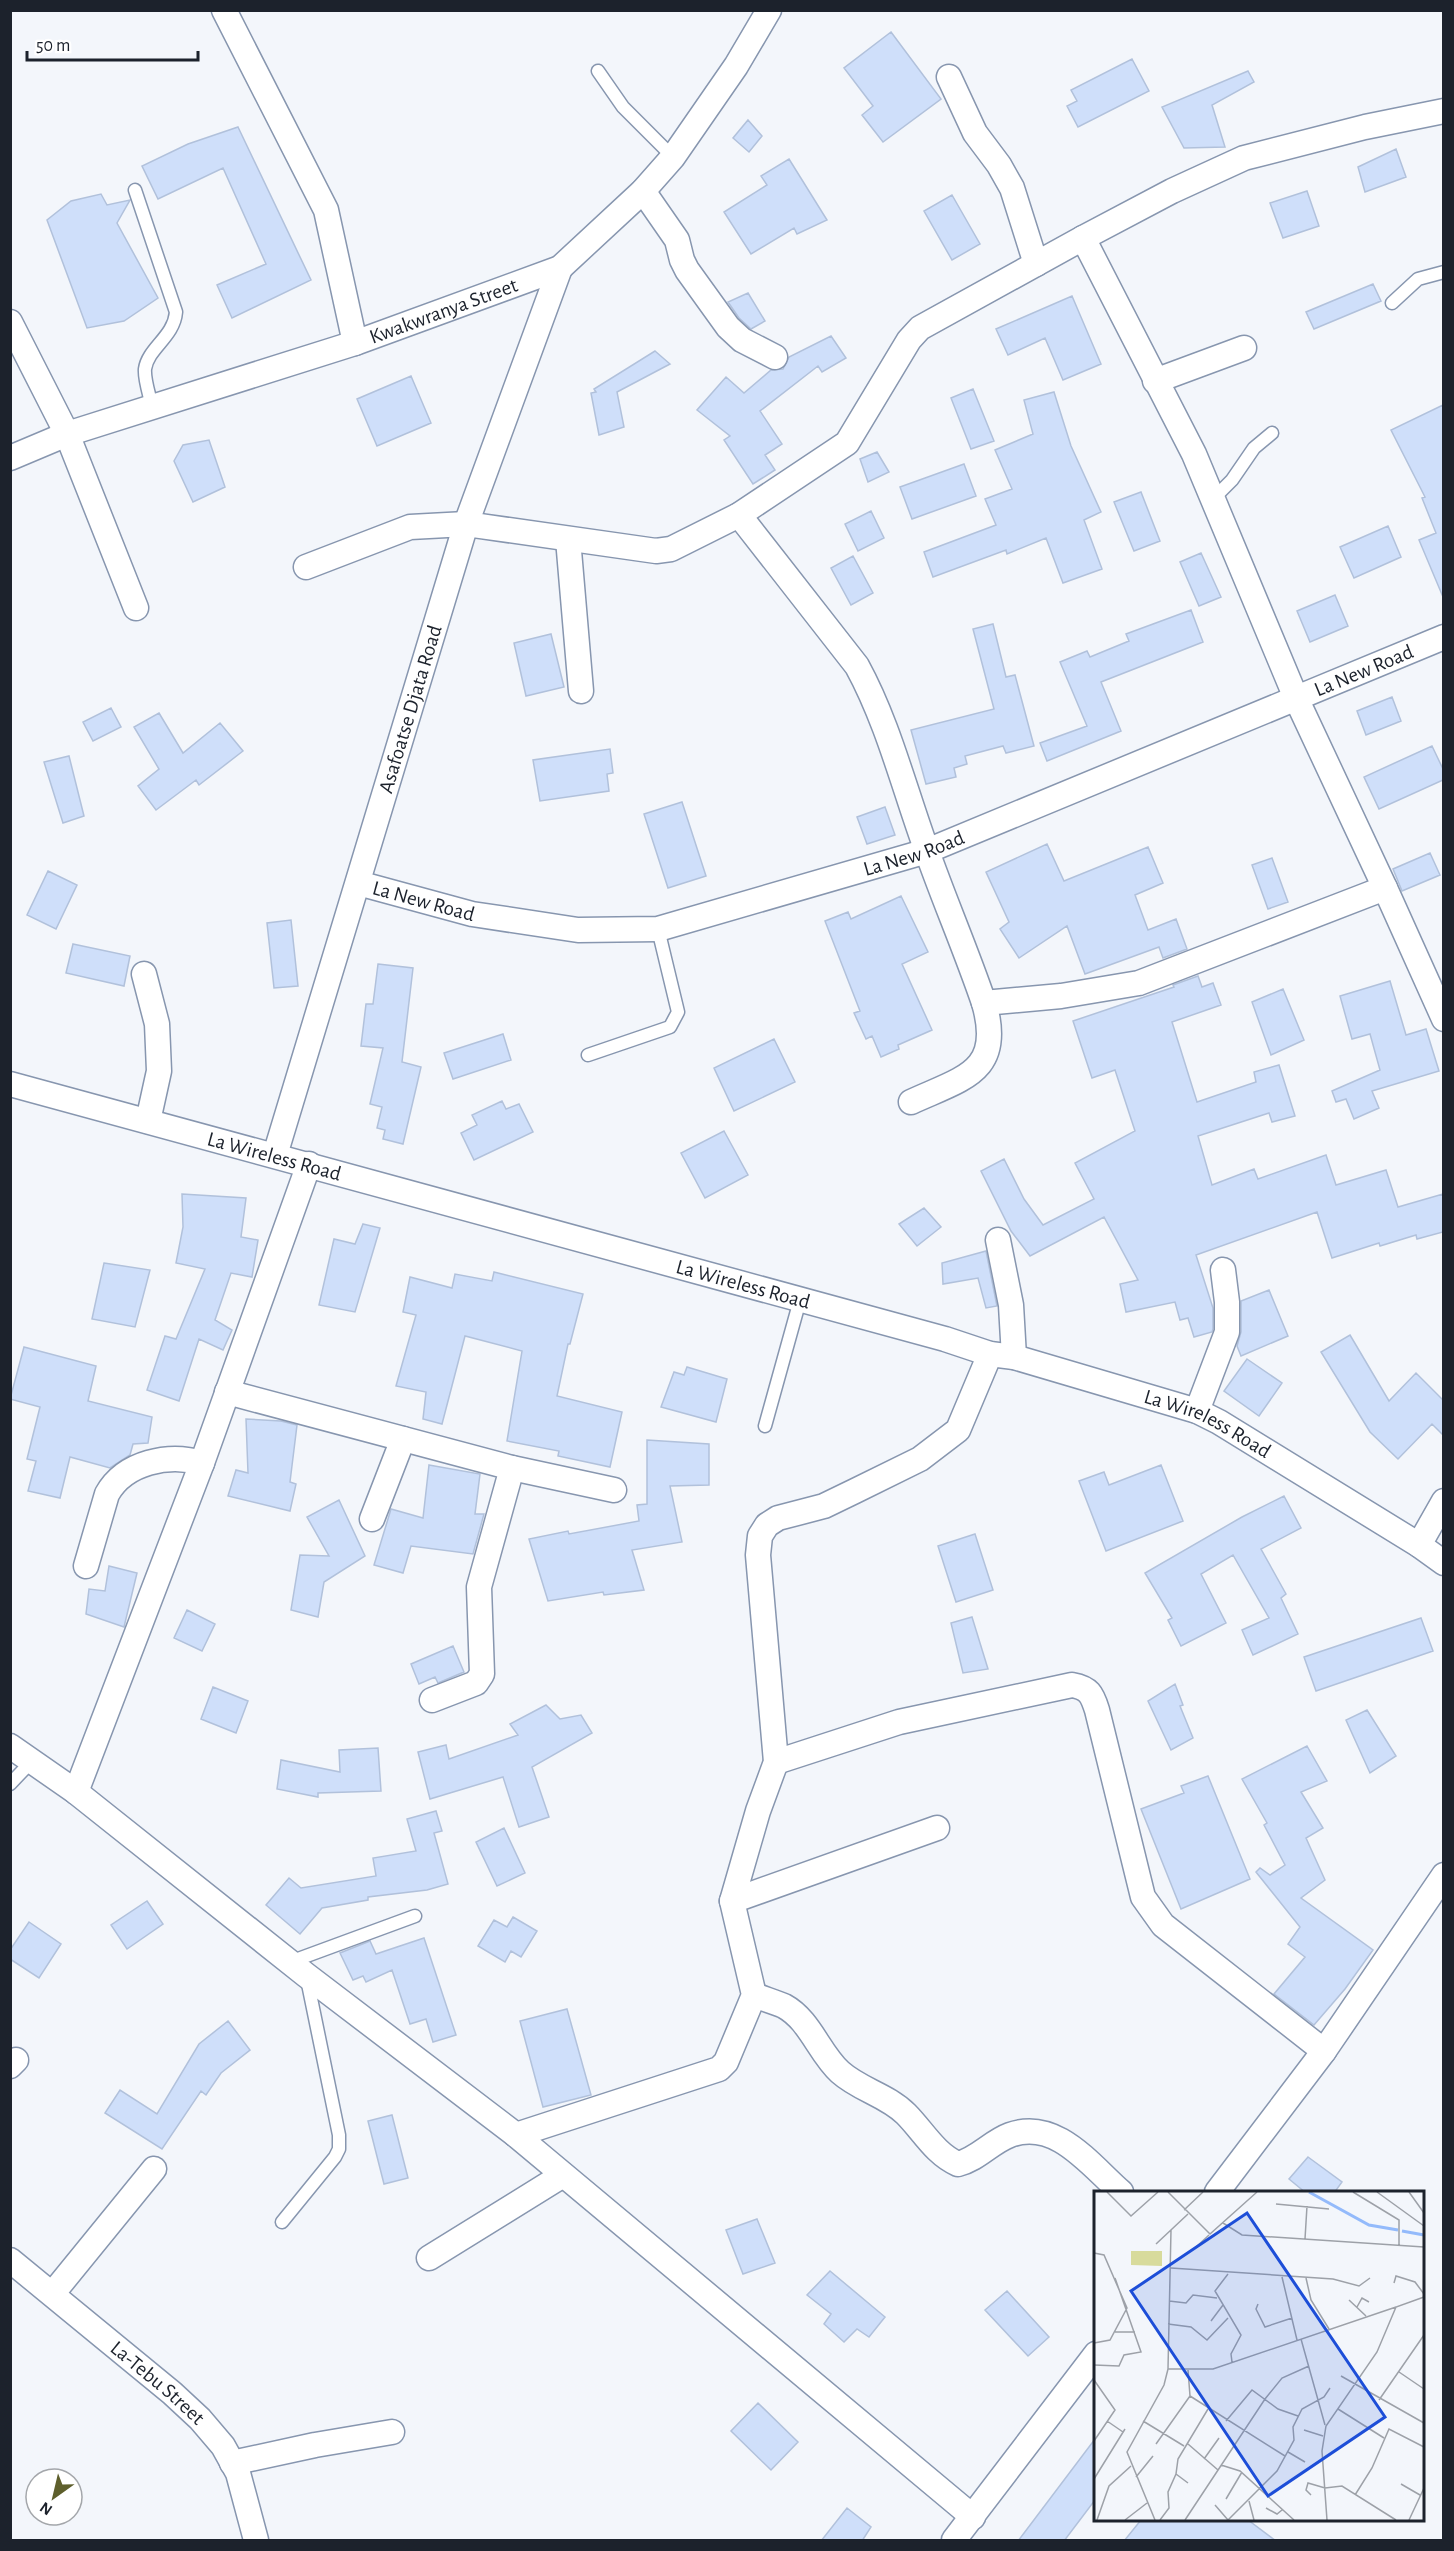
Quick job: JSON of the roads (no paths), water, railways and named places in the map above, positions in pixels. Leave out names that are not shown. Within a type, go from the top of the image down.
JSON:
[{"type":"street","points":[[224,10],[326,210],[355,344]]},
{"type":"street","name":"Kwakwranya Street","points":[[10,458],[67,434],[355,344],[560,268],[643,191],[673,157],[736,66],[769,10]]},
{"type":"street","points":[[948,77],[975,134],[999,165],[1012,188],[1036,264]]},
{"type":"street","points":[[306,567],[410,526],[466,524],[656,551],[671,549],[739,515],[847,443],[915,333],[1036,264],[1172,191],[1244,158],[1365,127],[1443,111]]},
{"type":"street","points":[[643,191],[677,240],[687,270],[728,327],[742,340],[775,357]]},
{"type":"street","points":[[1083,238],[1194,454],[1296,698],[1385,888],[1443,1019]]},
{"type":"street","name":"Asafoatse Djata Road","points":[[275,1155],[466,524],[560,268]]},
{"type":"street","points":[[10,322],[67,434],[136,608]]},
{"type":"street","points":[[1155,381],[1244,348]]},
{"type":"street","points":[[739,515],[857,666],[871,691],[927,851],[984,1003],[990,1025],[989,1047],[974,1073],[911,1102]]},
{"type":"street","points":[[568,539],[581,691]]},
{"type":"street","name":"La New Road","points":[[358,883],[472,914],[578,930],[658,929],[927,851],[1443,637]]},
{"type":"street","points":[[984,1003],[1061,996],[1139,982],[1385,888]]},
{"type":"street","points":[[144,974],[157,1024],[159,1071],[148,1121]]},
{"type":"street","name":"La Wireless Road","points":[[10,1084],[945,1339],[1197,1411],[1237,1433],[1419,1545],[1443,1563]]},
{"type":"street","points":[[76,1792],[202,1463],[309,1164]]},
{"type":"street","points":[[516,2135],[719,2069],[726,2062],[754,1995],[732,1901],[758,1811],[776,1762],[758,1555],[760,1536],[767,1525],[778,1518],[824,1506],[920,1459],[958,1430],[1002,1356],[1011,1305],[998,1240]]},
{"type":"street","points":[[1197,1411],[1227,1332],[1227,1302],[1223,1269]]},
{"type":"street","points":[[227,1392],[512,1468],[614,1490]]},
{"type":"street","points":[[372,1519],[403,1439]]},
{"type":"street","points":[[86,1566],[107,1494],[112,1485],[148,1463],[186,1458],[202,1463]]},
{"type":"street","points":[[432,1700],[476,1683],[482,1674],[479,1587],[512,1468]]},
{"type":"street","points":[[1419,1545],[1443,1501]]},
{"type":"street","points":[[776,1762],[899,1722],[1072,1685],[1084,1687],[1092,1694],[1097,1710],[1143,1897],[1163,1925],[1324,2051]]},
{"type":"street","points":[[10,1746],[76,1792],[298,1969],[516,2135],[973,2517]]},
{"type":"street","points":[[732,1901],[937,1828]]},
{"type":"street","points":[[1219,2191],[1324,2051],[1443,1875]]},
{"type":"street","points":[[754,1995],[785,2007],[801,2019],[839,2071],[854,2083],[891,2101],[907,2114],[945,2159],[958,2164],[971,2161],[1008,2135],[1030,2130],[1047,2133],[1064,2141],[1119,2191]]},
{"type":"street","points":[[53,2293],[154,2169]]},
{"type":"street","points":[[429,2258],[563,2175]]},
{"type":"street","name":"La-Tebu Street","points":[[10,2260],[53,2293],[200,2419],[223,2446],[238,2473],[256,2541]]},
{"type":"street","points":[[954,2541],[1094,2355]]},
{"type":"street","points":[[232,2463],[315,2445],[392,2432]]},
{"type":"lane","points":[[598,71],[623,107],[673,157]]},
{"type":"lane","points":[[135,190],[176,312],[175,322],[145,369],[152,407]]},
{"type":"lane","points":[[1392,303],[1418,279],[1443,272]]},
{"type":"lane","points":[[1213,499],[1232,480],[1254,448],[1272,433]]},
{"type":"lane","points":[[588,1055],[670,1027],[674,1021],[678,1012],[658,929]]},
{"type":"lane","points":[[765,1426],[800,1300]]},
{"type":"lane","points":[[10,1784],[32,1761]]},
{"type":"lane","points":[[282,2222],[339,2149],[339,2135],[298,1969],[415,1916]]}]
